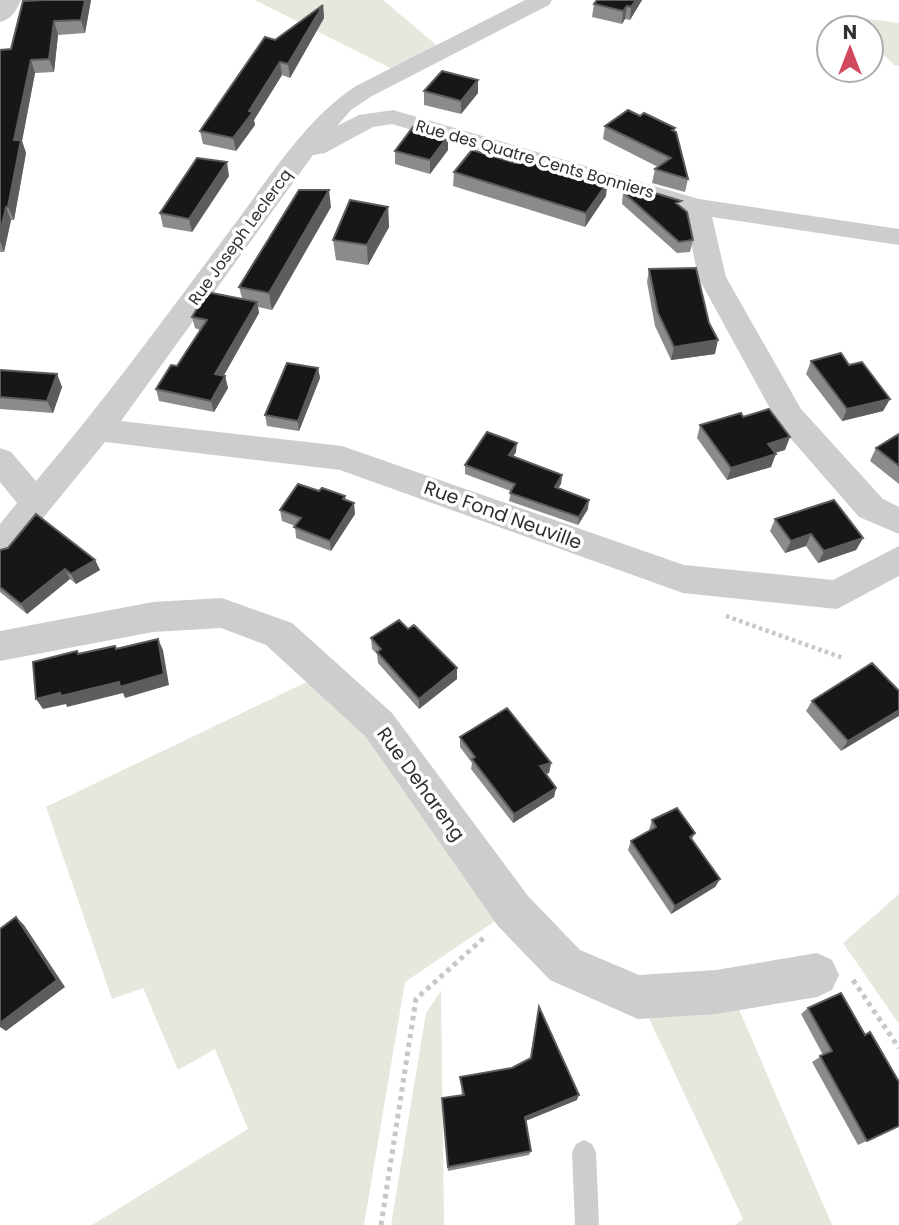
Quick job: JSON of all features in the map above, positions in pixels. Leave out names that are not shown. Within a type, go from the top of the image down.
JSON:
[{"type":"street","points":[[0,15],[9,0]]},
{"type":"street","name":"Rue Joseph Leclercq","points":[[0,548],[99,430],[302,152],[343,105],[364,91],[541,0]]},
{"type":"street","name":"Rue des Quatre Cents Bonniers","points":[[302,152],[319,146],[367,120],[393,117],[697,206],[899,237]]},
{"type":"street","points":[[697,206],[712,277],[790,417],[871,508],[899,521]]},
{"type":"street","name":"Rue Fond Neuville","points":[[99,430],[342,457],[683,579],[837,595],[899,560]]},
{"type":"street","points":[[0,460],[36,503]]},
{"type":"street","name":"Rue Dehareng","points":[[0,646],[153,617],[222,613],[279,634],[379,725],[513,911],[565,965],[638,997],[716,992],[817,975]]},
{"type":"lane","points":[[584,1152],[587,1225]]},
{"type":"path","points":[[723,615],[843,658]]},
{"type":"path","points":[[382,1225],[416,999],[513,911]]},
{"type":"path","points":[[817,975],[842,963],[899,1048]]},
{"type":"shaded area","points":[[255,0],[383,0],[441,49],[394,70]]},
{"type":"shaded area","points":[[885,21],[899,23],[899,66],[885,56]]},
{"type":"shaded area","points":[[321,675],[501,917],[405,982],[364,1225],[92,1225],[248,1129],[215,1049],[178,1070],[143,988],[112,999],[46,807]]},
{"type":"shaded area","points":[[899,894],[899,1024],[843,943]]},
{"type":"shaded area","points":[[441,991],[444,1225],[391,1225],[426,1013]]},
{"type":"shaded area","points":[[738,1007],[832,1225],[735,1225],[743,1219],[647,1014]]},
{"type":"building","points":[[85,0],[81,20],[54,21],[49,59],[31,60],[14,140],[21,140],[0,233],[0,50],[11,49],[23,1]]},
{"type":"building","points":[[597,0],[636,0],[631,7],[627,6],[623,11],[594,4]]},
{"type":"building","points":[[323,5],[288,64],[280,62],[249,111],[253,112],[233,138],[200,131],[265,37],[275,40]]},
{"type":"building","points":[[442,71],[478,80],[461,101],[424,91]]},
{"type":"building","points":[[628,110],[640,116],[644,113],[675,128],[672,130],[676,132],[688,179],[655,169],[671,158],[605,126]]},
{"type":"building","points":[[413,127],[448,136],[430,160],[395,151]]},
{"type":"building","points":[[472,150],[515,163],[518,157],[607,183],[586,213],[454,172]]},
{"type":"building","points":[[197,158],[227,162],[189,219],[160,213]]},
{"type":"building","points":[[632,186],[681,201],[676,203],[687,212],[693,240],[679,242],[623,192]]},
{"type":"building","points":[[299,190],[329,190],[269,293],[239,287]]},
{"type":"building","points":[[350,200],[388,207],[367,245],[333,240]]},
{"type":"building","points":[[696,268],[709,323],[718,340],[674,347],[658,313],[649,269]]},
{"type":"building","points":[[207,292],[257,302],[215,374],[225,376],[211,401],[156,389],[171,365],[177,366],[207,320],[192,317]]},
{"type":"building","points":[[841,353],[849,365],[862,362],[890,399],[847,409],[811,361]]},
{"type":"building","points":[[287,363],[318,368],[298,421],[265,415]]},
{"type":"building","points":[[0,370],[57,374],[47,401],[0,397]]},
{"type":"building","points":[[769,409],[790,437],[768,444],[776,454],[731,468],[700,425],[741,413],[743,417]]},
{"type":"building","points":[[487,432],[517,443],[509,455],[562,475],[555,487],[589,500],[579,517],[510,493],[515,484],[465,465]]},
{"type":"building","points":[[899,434],[899,466],[876,448]]},
{"type":"building","points":[[298,484],[319,491],[322,488],[345,496],[343,499],[354,503],[330,541],[294,527],[301,518],[280,510]]},
{"type":"building","points":[[834,500],[863,538],[824,551],[811,534],[791,541],[775,519]]},
{"type":"building","points":[[36,514],[95,560],[71,574],[65,569],[21,604],[0,587],[0,550],[8,548]]},
{"type":"building","points":[[399,620],[408,629],[414,625],[457,668],[419,699],[377,652],[381,649],[371,638]]},
{"type":"building","points":[[158,639],[164,674],[120,687],[119,682],[36,699],[33,662],[77,651],[78,654],[115,646],[116,649]]},
{"type":"building","points":[[872,663],[899,691],[899,710],[848,741],[812,701]]},
{"type":"building","points":[[507,708],[551,763],[540,766],[556,788],[514,814],[472,759],[475,757],[460,737]]},
{"type":"building","points":[[677,808],[695,833],[690,837],[720,879],[675,906],[631,841],[656,827],[652,820]]},
{"type":"building","points":[[16,917],[57,980],[0,1023],[0,929]]},
{"type":"building","points":[[841,993],[865,1035],[870,1032],[899,1082],[899,1126],[867,1141],[820,1056],[832,1051],[808,1008]]},
{"type":"building","points":[[539,1007],[579,1095],[525,1117],[531,1151],[448,1167],[442,1098],[464,1095],[460,1077],[512,1068],[531,1058]]}]
